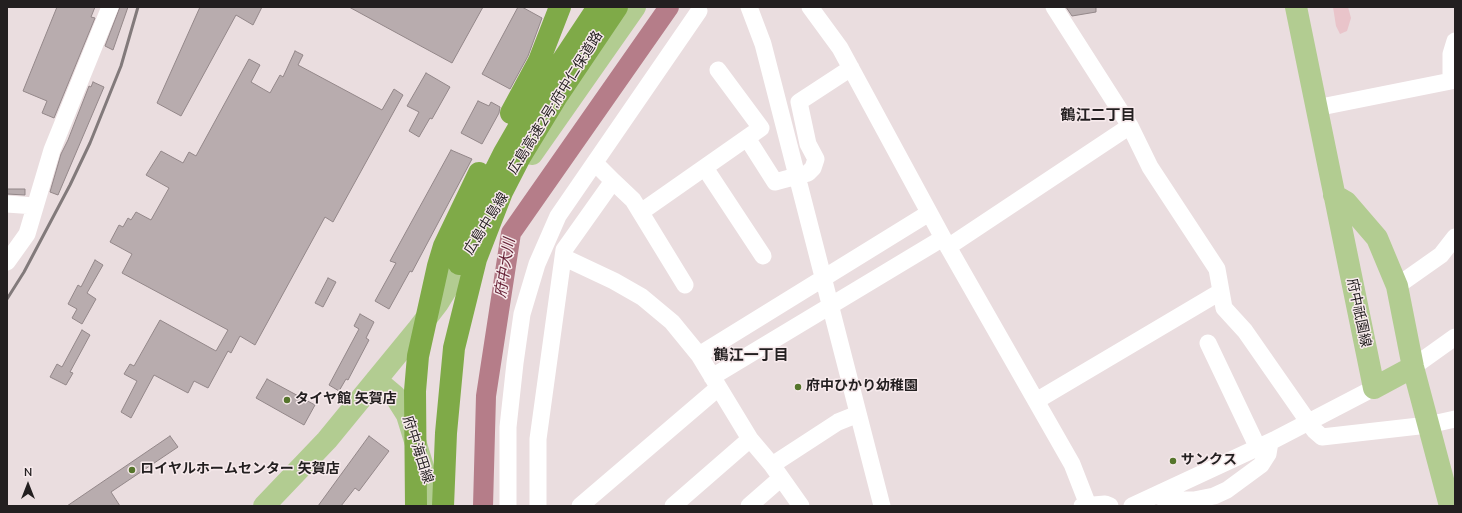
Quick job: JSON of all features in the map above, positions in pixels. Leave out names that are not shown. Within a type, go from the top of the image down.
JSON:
[{"type":"highway","points":[[416,506],[416,372],[438,266],[453,224],[539,61],[560,7]]},
{"type":"highway","name":"広島高速2号;府中仁保道路","points":[[428,506],[431,431],[441,343],[450,299],[471,226],[487,187],[523,120],[598,7]]},
{"type":"highway","name":"広島高速2号;府中仁保道路","points":[[443,506],[446,433],[453,355],[464,303],[476,260],[502,192],[520,157],[557,96],[617,7]]},
{"type":"highway","points":[[455,506],[454,396],[462,296],[471,248]]},
{"type":"main road","name":"広島中島線","points":[[376,380],[566,56],[602,7]]},
{"type":"main road","name":"広島中島線","points":[[264,506],[327,440],[438,303],[519,173],[635,7]]},
{"type":"main road","name":"府中祇園線","points":[[1296,7],[1374,388]]},
{"type":"main road","points":[[1334,195],[1346,202],[1377,238],[1397,286],[1413,367],[1450,506]]},
{"type":"main road","points":[[1374,388],[1413,367]]},
{"type":"main road","name":"府中海田線","points":[[376,380],[395,396],[407,415],[435,506]]},
{"type":"street","points":[[7,262],[27,234],[52,150],[110,7]]},
{"type":"street","points":[[749,7],[763,44],[882,506]]},
{"type":"street","points":[[810,7],[840,48],[945,242],[1072,464],[1085,505],[1110,506]]},
{"type":"street","points":[[1054,7],[1130,126],[1150,167],[1217,269],[1224,308],[1245,331],[1309,422],[1322,437],[1428,425],[1455,419]]},
{"type":"street","points":[[508,506],[508,427],[522,314],[537,264],[558,216],[699,11]]},
{"type":"street","points":[[1316,108],[1451,81],[1451,54],[1454,39]]},
{"type":"street","points":[[747,138],[775,182],[808,173],[813,168],[816,159],[808,144],[799,102],[851,68]]},
{"type":"street","points":[[641,212],[761,128],[718,70]]},
{"type":"street","points":[[580,506],[715,382],[830,305],[945,242],[1130,126]]},
{"type":"street","points":[[595,163],[633,200],[685,285]]},
{"type":"street","points":[[705,168],[763,256]]},
{"type":"street","points":[[538,506],[538,439],[564,250],[613,181]]},
{"type":"street","points":[[7,204],[35,206]]},
{"type":"street","points":[[699,355],[929,213]]},
{"type":"street","points":[[1397,286],[1441,255],[1455,237]]},
{"type":"street","points":[[563,257],[614,281],[642,297],[672,322],[699,355],[750,439],[777,471],[801,506]]},
{"type":"street","points":[[1036,401],[1220,292]]},
{"type":"street","points":[[1413,367],[1455,337]]},
{"type":"street","points":[[1156,495],[1168,500],[1212,501],[1261,465],[1268,454],[1208,343]]},
{"type":"street","points":[[1132,506],[1264,445],[1374,388]]},
{"type":"street","points":[[749,506],[777,471],[838,422],[858,414]]},
{"type":"street","points":[[673,506],[750,439]]},
{"type":"shaded area","points":[[1333,7],[1348,7],[1351,18],[1347,31],[1340,34],[1336,26]]},
{"type":"building","points":[[57,7],[95,7],[91,17],[95,18],[54,118],[42,113],[47,101],[23,91]]},
{"type":"building","points":[[120,7],[128,7],[113,50],[105,46]]},
{"type":"building","points":[[200,7],[262,7],[253,25],[236,15],[181,116],[157,103]]},
{"type":"building","points":[[349,7],[483,7],[452,63]]},
{"type":"building","points":[[518,7],[522,7],[542,18],[528,56],[510,89],[482,74]]},
{"type":"building","points":[[1066,7],[1096,7],[1096,12],[1072,16]]},
{"type":"building","points":[[295,51],[303,55],[298,65],[382,110],[394,89],[403,95],[333,222],[325,217],[255,345],[240,336],[231,353],[228,351],[208,388],[194,381],[188,393],[154,375],[131,418],[121,412],[137,381],[124,374],[130,364],[134,366],[160,320],[216,351],[228,330],[122,273],[132,254],[110,242],[119,225],[123,227],[128,218],[131,220],[136,212],[151,220],[169,188],[146,175],[161,151],[183,163],[189,152],[196,156],[249,59],[260,65],[251,82],[270,93],[280,75],[283,77]]},
{"type":"building","points":[[426,73],[450,87],[432,119],[430,118],[419,137],[409,131],[419,112],[407,106]]},
{"type":"building","points":[[93,82],[104,87],[58,195],[50,192],[61,154],[89,86],[91,87]]},
{"type":"building","points":[[478,101],[489,106],[491,102],[500,107],[499,113],[482,144],[461,133]]},
{"type":"building","points":[[451,150],[472,159],[412,272],[410,271],[389,309],[375,301],[396,263],[390,261]]},
{"type":"building","points":[[7,189],[25,189],[25,195],[7,194]]},
{"type":"building","points":[[95,260],[103,265],[87,293],[96,299],[82,324],[72,318],[77,309],[68,304],[78,285],[81,287]]},
{"type":"building","points":[[328,278],[336,282],[323,307],[315,303]]},
{"type":"building","points":[[360,314],[374,322],[366,338],[369,340],[348,380],[346,379],[339,391],[329,385],[359,329],[354,326]]},
{"type":"building","points":[[82,330],[90,335],[70,372],[73,373],[66,385],[50,377],[57,364],[62,367]]},
{"type":"building","points":[[267,379],[315,405],[304,425],[256,398]]},
{"type":"building","name":"ロイヤルホームセンター 矢賀店","points":[[170,436],[178,447],[111,492],[120,506],[67,506]]},
{"type":"building","points":[[369,436],[389,451],[359,491],[355,488],[341,506],[318,506]]},
{"type":"waterway","name":"府中大川","points":[[483,506],[486,396],[511,233],[669,7]]},
{"type":"railway","points":[[7,299],[24,272],[70,185],[90,143],[121,66],[138,7]]},
{"type":"place","name":"府中ひかり幼稚園","points":[[798,387]]},
{"type":"place","name":"タイヤ館 矢賀店","points":[[287,400]]},
{"type":"place","name":"サンクス","points":[[1173,461]]},
{"type":"place","name":"ロイヤルホームセンター 矢賀店","points":[[132,470]]},
{"type":"district","name":"鶴江二丁目","points":[[1098,116]]},
{"type":"district","name":"鶴江一丁目","points":[[751,356]]}]
